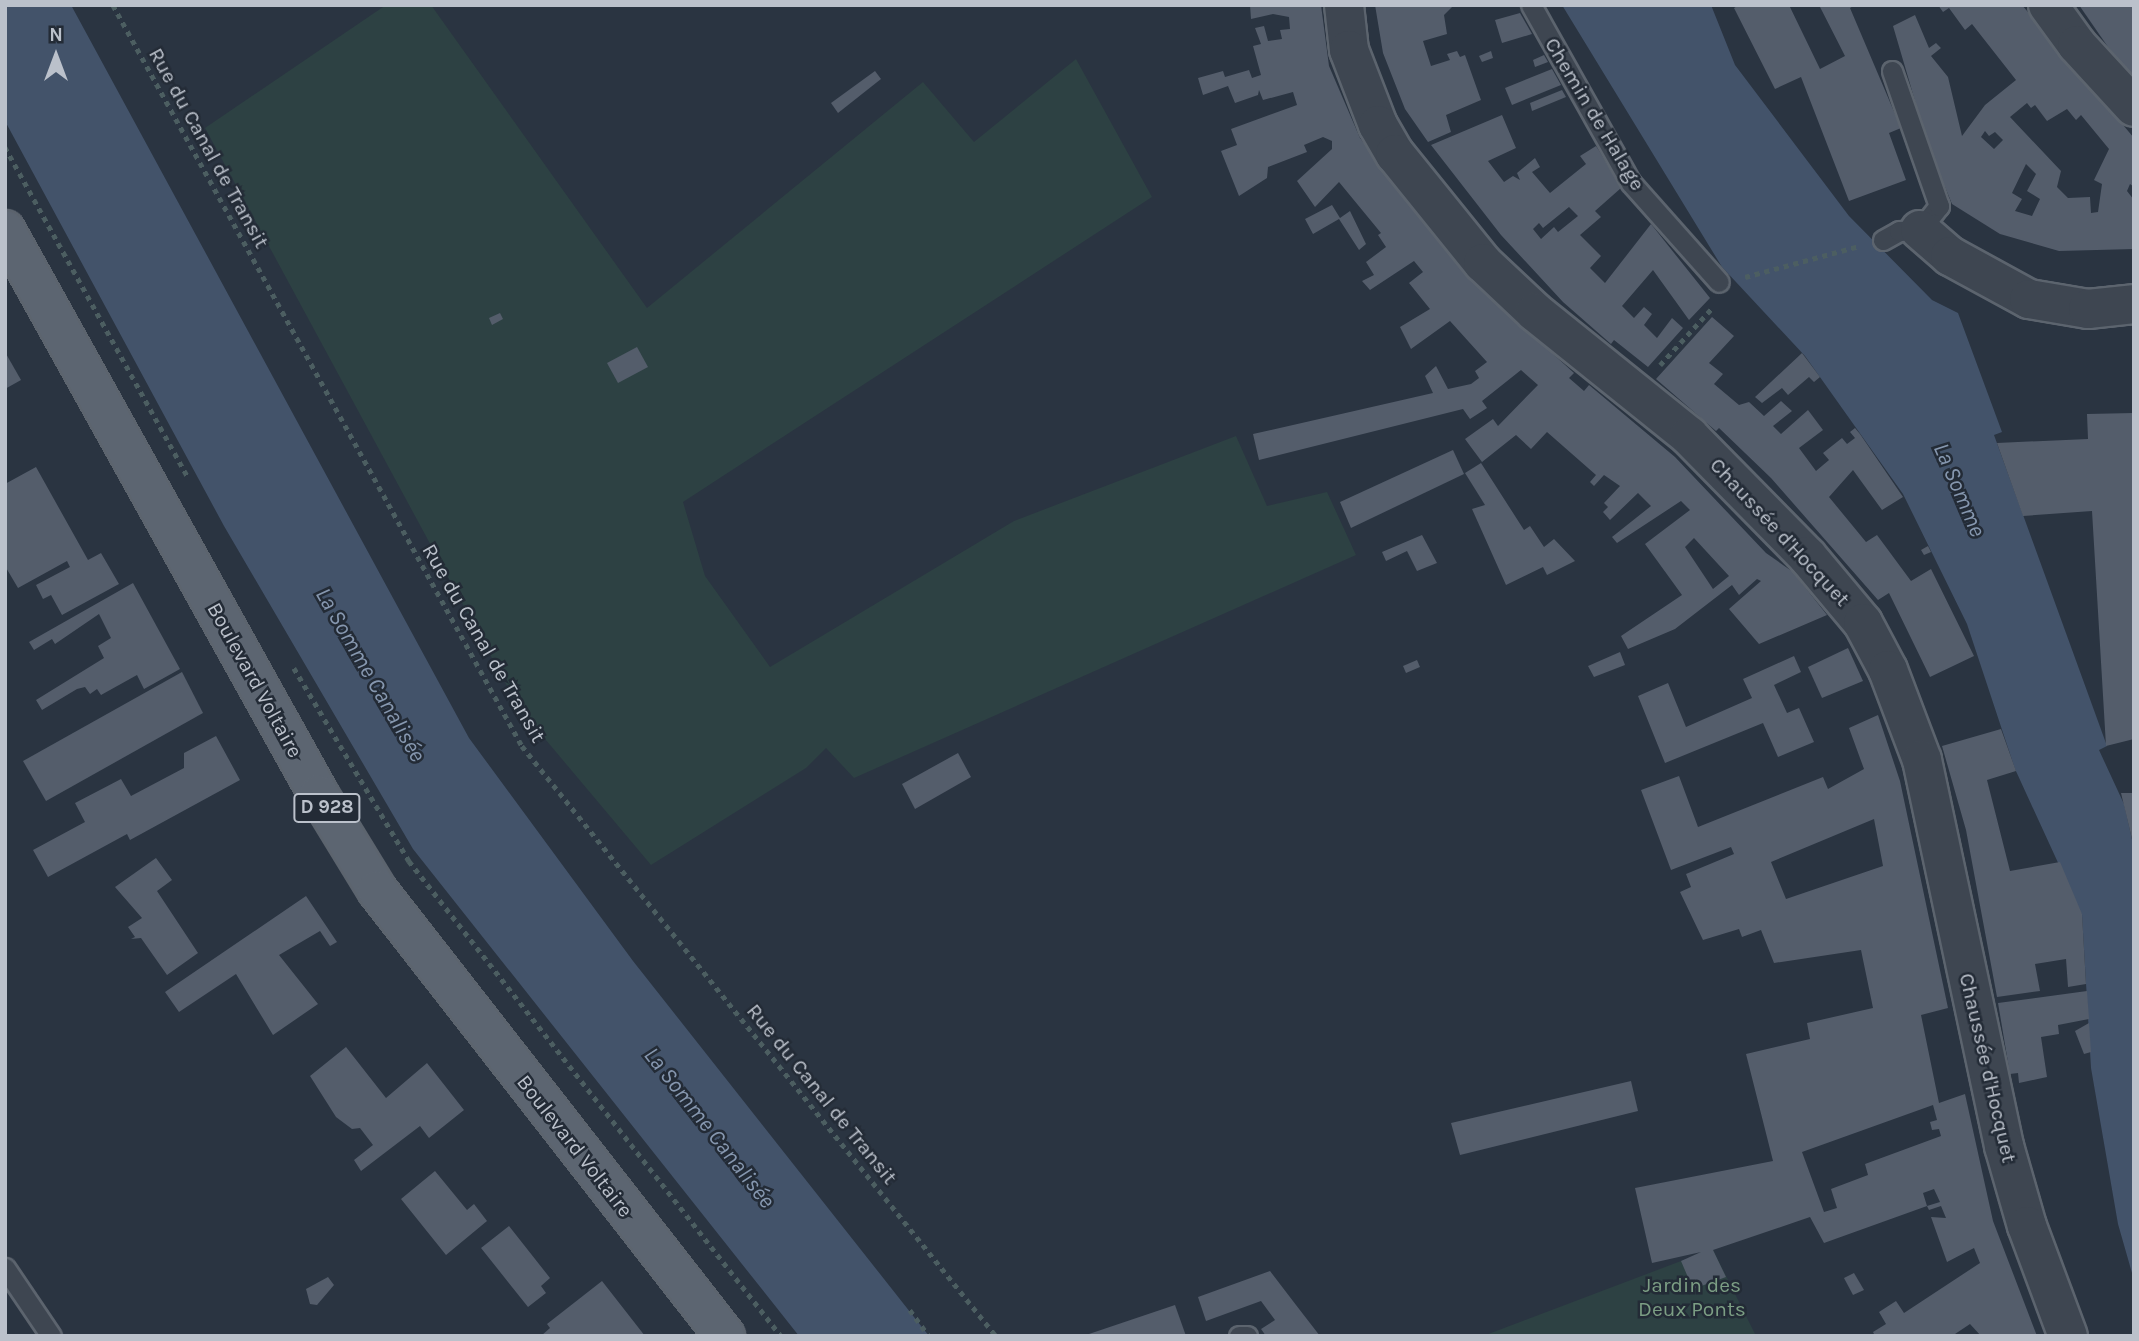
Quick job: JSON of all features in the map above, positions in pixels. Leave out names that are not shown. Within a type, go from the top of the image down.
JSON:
[{"type":"main road","name":"Boulevard Voltaire","points":[[5,230],[319,795],[377,890],[725,1336]]},
{"type":"street","name":"Chaussée d'Hocquet","points":[[1344,5],[1349,50],[1360,83],[1395,154],[1483,263],[1634,394],[1689,436],[1807,556],[1863,623],[1908,716],[1935,810],[2004,1146],[2027,1226],[2068,1336]]},
{"type":"street","points":[[2048,5],[2077,45],[2134,107]]},
{"type":"street","points":[[1910,227],[1950,257],[2029,299],[2088,309],[2134,304]]},
{"type":"lane","name":"Chemin de Halage","points":[[1531,5],[1631,183],[1719,282]]},
{"type":"lane","points":[[1892,71],[1910,227]]},
{"type":"lane","points":[[5,1268],[51,1336]]},
{"type":"lane","points":[[1239,1336],[1247,1336]]},
{"type":"path","name":"Rue du Canal de Transit","points":[[113,5],[522,747],[996,1336]]},
{"type":"path","points":[[5,147],[195,490]]},
{"type":"path","points":[[1740,278],[1910,227]]},
{"type":"path","points":[[1634,394],[1719,301],[1719,282]]},
{"type":"path","points":[[290,662],[409,861],[780,1336]]},
{"type":"path","points":[[910,1310],[929,1336]]},
{"type":"green space","points":[[386,5],[431,5],[647,308],[923,82],[974,142],[1076,59],[1152,197],[683,502],[705,576],[770,667],[1014,521],[1236,436],[1267,506],[1327,492],[1356,555],[854,778],[826,748],[806,768],[651,865],[519,708],[205,128]]},
{"type":"green space","name":"Jardin des Deux Ponts","points":[[1713,1250],[1756,1336],[1483,1336],[1681,1261]]},
{"type":"water","name":"La Somme Canalisée","points":[[5,5],[71,5],[469,738],[633,961],[929,1336],[799,1336],[413,849],[224,526],[5,121]]},
{"type":"water","name":"La Somme","points":[[1562,5],[1711,5],[1735,65],[1849,216],[1932,300],[1958,313],[2002,432],[1994,435],[2107,746],[2099,750],[2124,804],[2134,848],[2134,1280],[2118,1224],[2091,1068],[2082,915],[2015,769],[1967,624],[1903,494],[1805,356],[1722,267]]},
{"type":"building","points":[[1250,5],[1321,5],[1329,66],[1360,138],[1471,280],[1574,373],[1569,378],[1584,391],[1589,385],[1675,457],[1766,553],[1793,572],[1827,615],[1759,644],[1729,609],[1761,581],[1757,579],[1739,595],[1732,585],[1675,629],[1628,649],[1621,636],[1682,595],[1645,544],[1690,510],[1681,501],[1617,543],[1612,537],[1651,506],[1638,493],[1610,520],[1603,512],[1608,507],[1604,503],[1620,486],[1604,475],[1594,486],[1590,482],[1596,475],[1547,432],[1531,449],[1516,435],[1482,462],[1465,439],[1493,419],[1498,426],[1538,385],[1521,370],[1482,401],[1487,408],[1470,419],[1463,409],[1259,460],[1253,434],[1433,393],[1425,376],[1436,366],[1448,389],[1471,384],[1479,378],[1475,371],[1487,362],[1450,321],[1411,349],[1400,327],[1430,309],[1409,283],[1423,272],[1414,261],[1370,290],[1362,281],[1374,275],[1366,262],[1386,247],[1378,235],[1381,233],[1339,182],[1315,207],[1297,181],[1332,149],[1332,141],[1323,137],[1304,145],[1307,152],[1268,167],[1267,178],[1239,196],[1221,151],[1237,145],[1231,129],[1297,105],[1293,92],[1263,100],[1259,90],[1258,95],[1235,103],[1228,86],[1203,95],[1198,78],[1223,71],[1225,77],[1249,70],[1252,78],[1261,75],[1253,46],[1261,44],[1255,28],[1264,26],[1268,41],[1282,39],[1280,30],[1290,29],[1289,17],[1273,14],[1251,19]],"holes":[[[1694,538],[1729,576],[1713,589],[1685,547]]]},
{"type":"building","points":[[1375,5],[1454,5],[1444,15],[1447,34],[1423,41],[1431,66],[1450,60],[1447,54],[1457,51],[1460,57],[1465,55],[1481,100],[1446,115],[1451,132],[1428,142],[1405,109],[1383,53]]},
{"type":"building","points":[[1739,5],[1789,5],[1820,69],[1845,56],[1819,5],[1855,5],[1850,8],[1901,128],[1889,133],[1906,180],[1849,201],[1801,77],[1775,89],[1734,8]]},
{"type":"building","points":[[1938,5],[2022,5],[2134,138],[2134,187],[2130,184],[2127,191],[2134,200],[2134,249],[2059,251],[2000,234],[1952,204],[1928,145],[1893,26],[1915,15],[1929,48],[1936,43],[1941,48],[1931,56],[1948,77],[1962,136],[1985,105],[2016,80],[1972,24],[1965,30],[1949,8],[1943,12]],"holes":[[[2027,103],[2031,108],[2035,105],[2047,121],[2067,109],[2076,120],[2081,115],[2109,149],[2094,180],[2102,184],[2098,212],[2091,213],[2090,197],[2068,198],[2057,187],[2061,171],[2010,117]],[[1985,131],[1989,136],[1995,132],[2003,140],[1994,149],[1981,137]],[[2026,164],[2036,174],[2027,191],[2040,199],[2032,216],[2015,211],[2022,199],[2012,193]]]},
{"type":"building","points":[[2079,5],[2134,6],[2134,78],[2108,47]]},
{"type":"building","points":[[1520,13],[1532,34],[1502,43],[1495,20]]},
{"type":"building","points":[[1491,51],[1493,58],[1482,62],[1479,56]]},
{"type":"building","points":[[1544,55],[1548,62],[1535,67],[1533,60]]},
{"type":"building","points":[[1552,69],[1561,85],[1512,105],[1505,88]]},
{"type":"building","points":[[875,71],[881,79],[838,113],[831,103]]},
{"type":"building","points":[[1562,90],[1566,97],[1532,111],[1530,103]]},
{"type":"building","points":[[1502,115],[1516,148],[1488,161],[1504,182],[1513,176],[1520,180],[1517,173],[1535,158],[1540,167],[1532,172],[1550,193],[1586,164],[1580,156],[1596,146],[1621,188],[1595,211],[1601,217],[1580,235],[1601,256],[1590,268],[1605,283],[1651,224],[1710,298],[1689,320],[1653,270],[1622,306],[1634,318],[1644,307],[1652,314],[1644,325],[1657,338],[1672,318],[1683,328],[1648,367],[1614,340],[1611,344],[1563,302],[1501,235],[1431,145]],"holes":[[[1569,207],[1578,216],[1558,232],[1554,227],[1541,239],[1533,229],[1539,223],[1543,228]]]},
{"type":"building","points":[[1332,205],[1340,218],[1350,211],[1366,244],[1359,250],[1339,219],[1313,234],[1305,219]]},
{"type":"building","points":[[500,313],[503,319],[492,325],[489,318]]},
{"type":"building","points":[[1712,317],[1734,336],[1709,363],[1723,374],[1714,384],[1739,405],[1749,402],[1764,416],[1781,401],[1792,411],[1773,426],[1781,434],[1808,410],[1823,430],[1799,448],[1816,471],[1829,460],[1823,453],[1842,438],[1847,444],[1855,438],[1850,432],[1855,428],[1860,434],[1903,497],[1882,510],[1853,470],[1829,497],[1866,542],[1877,535],[1911,581],[1931,569],[1974,656],[1930,677],[1889,593],[1878,600],[1771,478],[1719,428],[1716,431],[1656,379]]},
{"type":"building","points":[[637,347],[648,367],[618,383],[607,363]]},
{"type":"building","points":[[5,352],[21,380],[5,389]]},
{"type":"building","points":[[1802,353],[1820,377],[1814,382],[1809,377],[1788,395],[1782,388],[1762,403],[1755,397]]},
{"type":"building","points":[[2134,413],[2134,739],[2106,746],[2092,511],[2023,516],[1997,443],[2088,439],[2087,414]]},
{"type":"building","points":[[1453,450],[1464,474],[1351,528],[1340,502]]},
{"type":"building","points":[[1481,463],[1524,530],[1530,526],[1544,547],[1554,539],[1575,561],[1547,575],[1543,567],[1506,585],[1472,509],[1485,505],[1465,473]]},
{"type":"building","points":[[36,467],[88,560],[101,553],[119,584],[62,615],[51,595],[43,599],[36,585],[70,567],[67,561],[18,588],[5,566],[5,484]]},
{"type":"building","points":[[1422,535],[1437,563],[1417,571],[1407,551],[1386,561],[1382,552]]},
{"type":"building","points":[[1928,546],[1931,552],[1924,555],[1921,550]]},
{"type":"building","points":[[133,583],[180,669],[144,689],[137,675],[101,695],[97,689],[90,694],[85,687],[77,689],[42,710],[36,700],[104,658],[98,646],[111,638],[99,614],[55,644],[52,639],[34,650],[29,642]]},
{"type":"building","points":[[1848,648],[1863,681],[1822,698],[1808,667]]},
{"type":"building","points":[[1620,652],[1625,665],[1594,677],[1588,666]]},
{"type":"building","points":[[1794,656],[1801,672],[1774,685],[1787,713],[1799,708],[1814,742],[1778,757],[1763,723],[1665,763],[1638,696],[1668,683],[1686,727],[1752,698],[1743,679]]},
{"type":"building","points":[[1417,660],[1420,667],[1406,673],[1403,666]]},
{"type":"building","points":[[182,672],[203,713],[46,801],[23,761]]},
{"type":"building","points":[[1878,715],[1900,781],[1948,1008],[1921,1015],[1939,1103],[1965,1094],[1993,1221],[2037,1336],[1981,1336],[1970,1324],[1952,1336],[1875,1336],[1873,1332],[1886,1324],[1879,1312],[1896,1301],[1904,1313],[1980,1263],[1974,1248],[1947,1262],[1931,1217],[1946,1218],[1941,1206],[1929,1210],[1927,1206],[1824,1243],[1810,1217],[1713,1250],[1726,1277],[1693,1289],[1681,1261],[1701,1252],[1652,1263],[1635,1188],[1773,1161],[1746,1054],[1810,1039],[1807,1023],[1873,1008],[1861,950],[1774,963],[1761,930],[1742,937],[1739,929],[1703,940],[1680,892],[1691,887],[1686,874],[1734,854],[1731,847],[1671,870],[1641,790],[1679,776],[1698,827],[1823,777],[1828,789],[1864,769],[1849,728]],"holes":[[[1874,819],[1883,866],[1786,899],[1771,862]],[[1933,1105],[1937,1120],[1930,1122],[1932,1130],[1939,1129],[1941,1136],[1865,1164],[1868,1175],[1831,1189],[1837,1208],[1824,1212],[1802,1152]],[[1934,1189],[1940,1202],[1927,1206],[1923,1193]]]},
{"type":"building","points":[[2001,729],[2016,771],[1987,780],[2010,871],[2060,862],[2082,914],[2086,984],[2068,987],[2066,959],[2035,964],[2040,991],[1997,997],[1966,830],[1942,746]]},
{"type":"building","points":[[216,736],[240,780],[130,840],[127,834],[48,877],[33,850],[85,822],[75,803],[121,779],[131,796],[184,768],[184,753]]},
{"type":"building","points":[[958,753],[971,777],[915,809],[902,784]]},
{"type":"building","points":[[2121,793],[2134,793],[2134,843],[2133,843]]},
{"type":"building","points":[[156,858],[172,880],[157,891],[198,953],[167,975],[141,938],[131,939],[135,937],[128,927],[142,918],[115,887]]},
{"type":"building","points":[[306,896],[337,942],[330,946],[320,931],[279,955],[318,1004],[273,1035],[236,974],[179,1012],[165,992]]},
{"type":"building","points":[[2087,991],[2089,1019],[2058,1025],[2059,1034],[2041,1037],[2047,1077],[2019,1083],[2018,1073],[2010,1074],[1998,1003]]},
{"type":"building","points":[[2089,1023],[2091,1052],[2084,1054],[2075,1031]]},
{"type":"building","points":[[346,1047],[386,1098],[427,1063],[464,1110],[429,1138],[420,1126],[361,1171],[354,1160],[373,1145],[360,1128],[352,1129],[336,1117],[310,1076]]},
{"type":"building","points":[[1631,1081],[1638,1111],[1460,1155],[1451,1123]]},
{"type":"building","points":[[435,1171],[467,1210],[474,1204],[487,1221],[446,1255],[401,1199]]},
{"type":"building","points":[[509,1226],[550,1278],[541,1286],[546,1293],[528,1307],[481,1248]]},
{"type":"building","points":[[1270,1271],[1320,1336],[1266,1336],[1261,1329],[1275,1320],[1261,1301],[1206,1321],[1198,1297]]},
{"type":"building","points":[[1854,1273],[1864,1290],[1853,1295],[1844,1278]]},
{"type":"building","points":[[328,1277],[334,1285],[317,1305],[310,1304],[306,1289]]},
{"type":"building","points":[[602,1281],[645,1336],[541,1336],[550,1328],[547,1324]]},
{"type":"building","points":[[1175,1305],[1186,1336],[1086,1335]]}]
